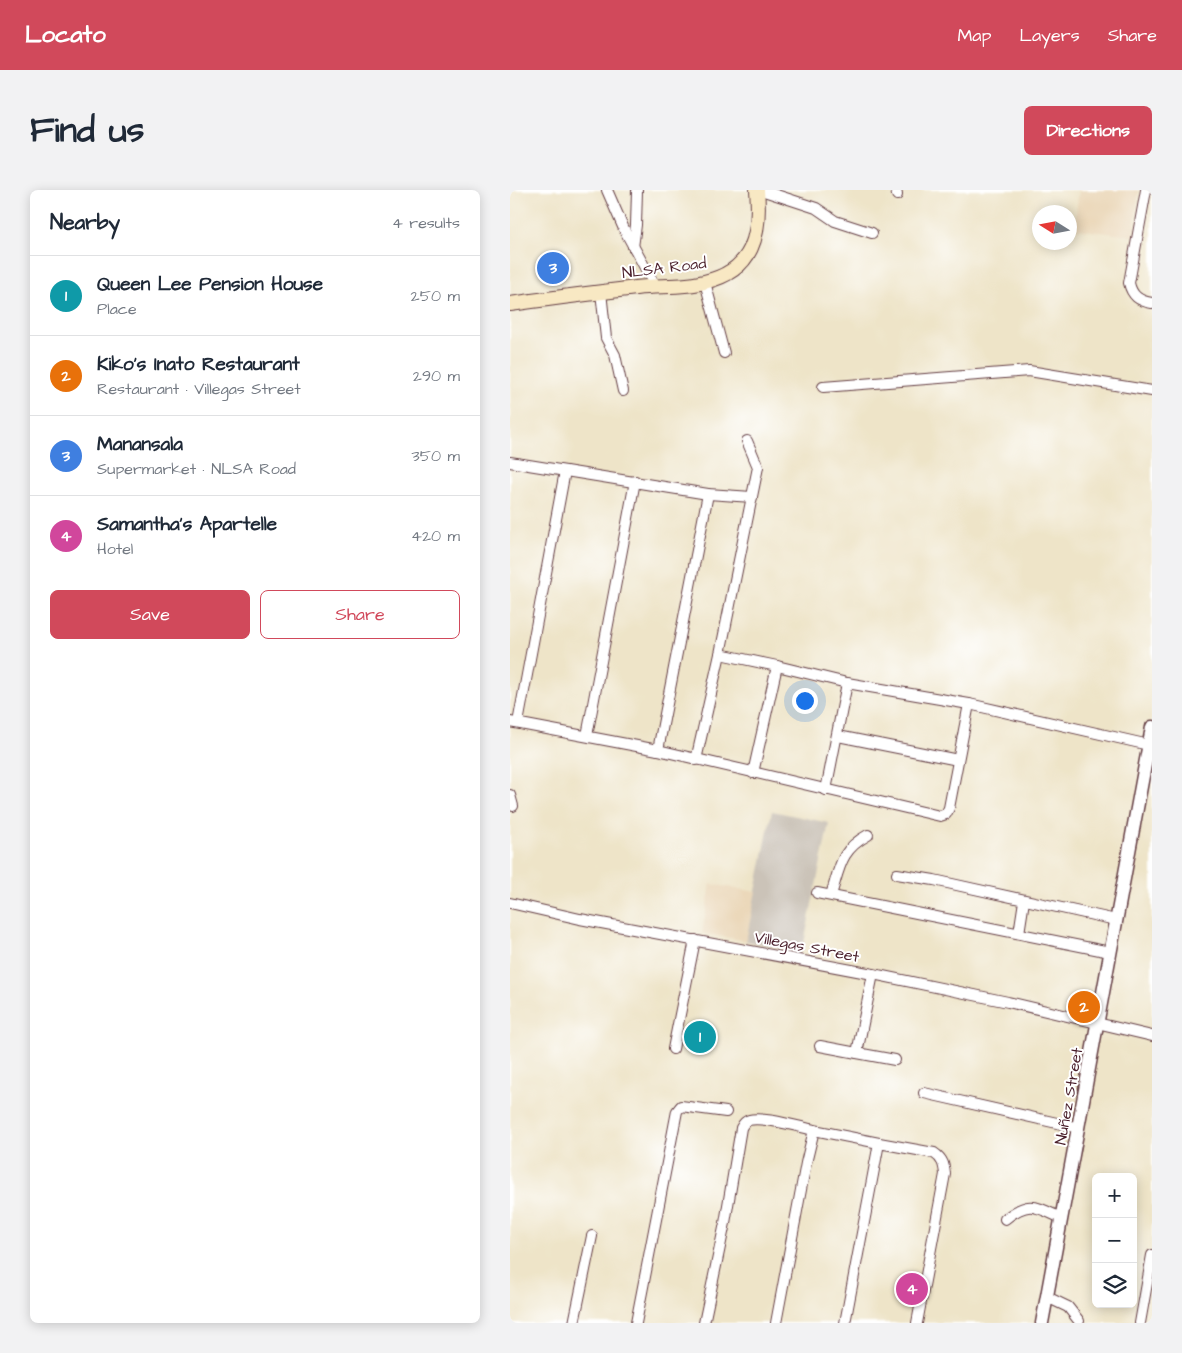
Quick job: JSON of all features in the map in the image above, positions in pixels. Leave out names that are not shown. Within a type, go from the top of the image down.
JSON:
[{"type":"main road","name":"NLSA Road","points":[[510,304],[601,292],[705,282],[728,273],[747,254],[754,243],[758,215],[756,190]]},
{"type":"street","points":[[607,190],[633,247],[655,286]]},
{"type":"street","points":[[633,247],[636,226],[637,190]]},
{"type":"street","points":[[761,190],[816,208],[840,223],[872,233]]},
{"type":"street","points":[[1146,190],[1129,283],[1131,291],[1138,298],[1152,303]]},
{"type":"street","points":[[705,282],[724,353]]},
{"type":"street","points":[[601,292],[606,338],[615,356],[623,391]]},
{"type":"street","points":[[823,387],[1029,371],[1152,391]]},
{"type":"street","points":[[696,760],[720,654],[758,467],[747,441]]},
{"type":"street","points":[[510,462],[708,494],[752,497]]},
{"type":"street","points":[[565,470],[514,723],[658,750],[943,816],[948,812],[949,808],[968,704]]},
{"type":"street","points":[[587,736],[635,482]]},
{"type":"street","points":[[658,750],[708,494]]},
{"type":"street","points":[[720,654],[847,683],[968,704],[1149,745]]},
{"type":"street","points":[[753,773],[777,666]]},
{"type":"street","points":[[826,790],[847,683]]},
{"type":"street","name":"Nuñez Street","points":[[1042,1323],[1152,729]]},
{"type":"street","points":[[838,736],[958,760]]},
{"type":"street","points":[[510,795],[513,806]]},
{"type":"street","points":[[831,895],[839,868],[849,847],[868,835]]},
{"type":"street","points":[[897,874],[934,880],[1116,920]]},
{"type":"street","points":[[817,893],[1110,952]]},
{"type":"street","points":[[1019,933],[1024,901]]},
{"type":"street","name":"Villegas Street","points":[[510,903],[873,974],[1008,1002],[1152,1036]]},
{"type":"street","points":[[673,1049],[694,940]]},
{"type":"street","points":[[857,1053],[873,974]]},
{"type":"street","points":[[820,1046],[894,1060]]},
{"type":"street","points":[[924,1093],[1079,1128]]},
{"type":"street","points":[[636,1323],[677,1111],[681,1106],[726,1112]]},
{"type":"street","points":[[704,1323],[725,1223],[741,1128],[744,1122],[760,1119],[934,1153],[940,1157],[945,1174],[917,1323]]},
{"type":"street","points":[[776,1323],[814,1130]]},
{"type":"street","points":[[845,1323],[879,1143]]},
{"type":"street","points":[[1005,1219],[1018,1210],[1029,1206],[1061,1218]]},
{"type":"street","points":[[574,1323],[592,1236]]},
{"type":"street","points":[[1140,1323],[1152,1255]]},
{"type":"street","points":[[1047,1297],[1068,1307],[1079,1321]]},
{"type":"shaded area","points":[[1079,190],[1139,190],[1133,236],[1077,229]]},
{"type":"shaded area","points":[[772,811],[829,823],[802,952],[746,941]]},
{"type":"shaded area","points":[[711,884],[756,892],[746,941],[702,933]]},
{"type":"place","name":"Manansala","points":[[553,268]]},
{"type":"place","name":"Kiko's Inato Restaurant","points":[[1084,1007]]},
{"type":"place","name":"Queen Lee Pension House","points":[[700,1037]]},
{"type":"place","name":"Samantha's Apartelle","points":[[912,1289]]}]
